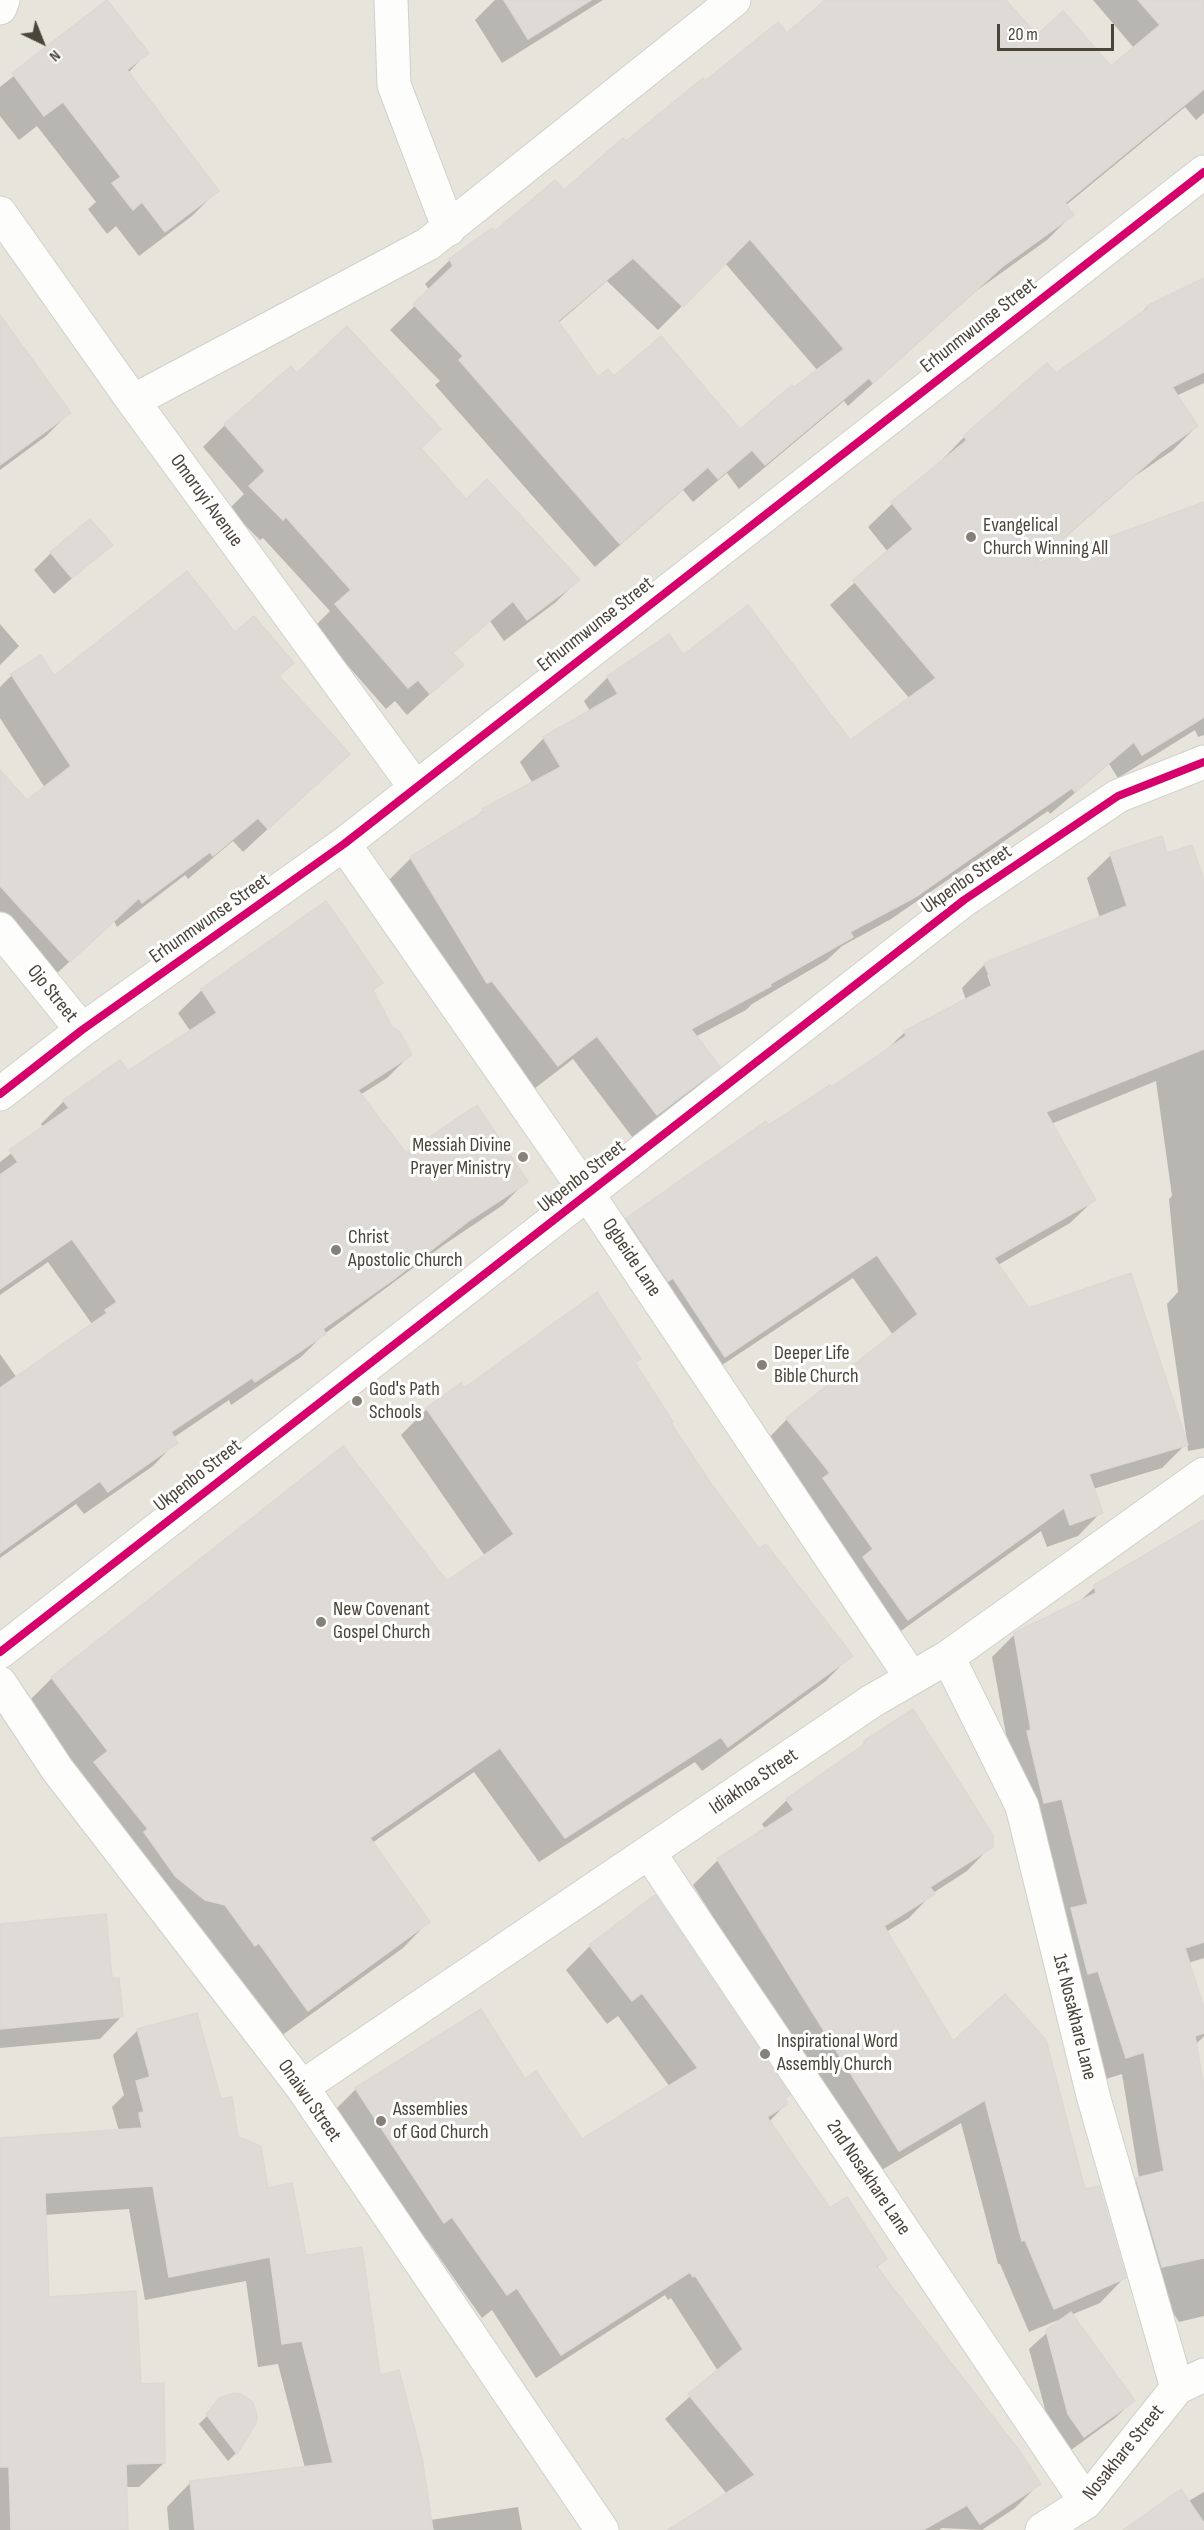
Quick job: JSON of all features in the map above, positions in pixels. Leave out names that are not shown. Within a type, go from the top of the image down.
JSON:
[{"type":"street","points":[[0,8],[3,0]]},
{"type":"street","points":[[391,0],[394,85],[449,229]]},
{"type":"street","points":[[133,401],[404,257],[449,229],[734,0]]},
{"type":"street","name":"Erhunmwunse Street","points":[[0,1094],[82,1030],[345,844],[414,787],[1204,172]]},
{"type":"street","name":"Omoruyi Avenue","points":[[0,213],[133,401],[414,787]]},
{"type":"street","name":"Ukpenbo Street","points":[[0,1652],[964,900],[1118,796],[1204,762]]},
{"type":"street","name":"Ogbeide Lane","points":[[345,844],[587,1193],[911,1677]]},
{"type":"street","name":"Ojo Street","points":[[0,929],[82,1030]]},
{"type":"street","name":"Idiakhoa Street","points":[[302,2087],[911,1677],[948,1657],[1204,1474]]},
{"type":"street","name":"1st Nosakhare Lane","points":[[948,1657],[1022,1806],[1094,2100],[1191,2381]]},
{"type":"street","name":"Onaiwu Street","points":[[0,1683],[57,1768],[302,2087],[602,2530]]},
{"type":"street","name":"2nd Nosakhare Lane","points":[[650,1854],[1086,2502]]},
{"type":"street","name":"Nosakhare Street","points":[[1042,2530],[1086,2502],[1191,2381]]},
{"type":"shaded area","points":[[0,0],[1204,0],[1204,2530],[0,2530]]},
{"type":"building","points":[[107,0],[149,53],[127,70],[219,191],[165,232],[142,202],[133,210],[112,183],[121,177],[63,102],[44,116],[12,73]]},
{"type":"building","points":[[504,0],[591,0],[528,39]]},
{"type":"building","points":[[825,0],[1006,0],[1037,35],[1063,11],[1111,66],[1160,25],[1138,0],[1204,0],[1204,89],[1065,203],[1074,215],[1002,267],[873,383],[869,378],[765,465],[752,450],[718,479],[708,467],[620,544],[459,360],[463,356],[413,304],[453,266],[449,259],[492,228],[495,231],[555,180],[564,190],[623,138],[626,141],[703,78],[705,81],[778,22],[787,33]],"holes":[[[750,239],[844,349],[794,387],[792,385],[740,429],[661,336],[614,376],[608,369],[598,377],[558,321],[633,258],[683,307]]]},
{"type":"building","points":[[1204,278],[1204,372],[1172,387],[1198,426],[1161,452],[1033,565],[1204,502],[1204,717],[1142,755],[1134,742],[1075,792],[1072,788],[917,896],[850,932],[853,937],[770,984],[771,986],[691,1029],[720,1067],[657,1115],[597,1036],[558,1066],[492,981],[487,983],[410,857],[483,812],[482,809],[561,767],[543,737],[618,694],[607,676],[669,634],[683,655],[748,605],[850,740],[936,678],[853,580],[913,529],[891,502],[967,440],[963,436],[1047,363],[1056,373],[1148,308],[1147,306]]},
{"type":"building","points":[[0,315],[71,413],[0,465]]},
{"type":"building","points":[[347,326],[441,429],[421,448],[466,499],[487,479],[580,580],[527,620],[513,601],[453,653],[464,665],[430,694],[418,680],[408,688],[335,604],[351,590],[286,517],[283,520],[249,486],[265,471],[224,424],[291,366],[297,373]]},
{"type":"building","points":[[90,519],[113,545],[72,578],[50,552]]},
{"type":"building","points":[[187,571],[235,632],[254,616],[294,663],[279,676],[350,754],[268,829],[258,818],[213,856],[210,852],[142,903],[139,898],[70,962],[0,886],[0,770],[27,800],[71,766],[11,674],[41,655],[54,676]]},
{"type":"building","points":[[1162,836],[1167,853],[1192,845],[1204,881],[1204,1049],[1046,1112],[1096,1200],[994,1258],[1029,1308],[1131,1273],[1188,1445],[1089,1474],[1103,1513],[1070,1525],[1064,1508],[908,1620],[863,1557],[873,1549],[823,1478],[830,1473],[786,1418],[918,1314],[877,1255],[725,1357],[673,1278],[668,1281],[626,1218],[766,1121],[769,1125],[830,1085],[831,1087],[906,1036],[904,1031],[993,985],[984,963],[1127,906],[1110,853]]},
{"type":"building","points":[[326,901],[383,983],[373,990],[392,1027],[400,1032],[412,1055],[358,1090],[406,1153],[477,1105],[528,1182],[470,1220],[393,1280],[323,1329],[326,1334],[255,1382],[252,1378],[171,1432],[178,1443],[108,1492],[100,1481],[0,1553],[0,1388],[107,1313],[105,1310],[117,1302],[72,1239],[0,1289],[0,1175],[18,1162],[9,1150],[69,1108],[63,1100],[120,1060],[128,1071],[217,1013],[201,989]]},
{"type":"building","points":[[597,1292],[641,1359],[635,1363],[710,1482],[759,1549],[766,1544],[853,1656],[728,1747],[721,1737],[565,1838],[500,1748],[370,1838],[430,1922],[308,2011],[259,1943],[255,1946],[225,1905],[205,1900],[176,1877],[144,1832],[148,1829],[94,1762],[108,1751],[51,1677],[343,1446],[447,1581],[514,1534],[426,1408],[461,1383],[464,1388]]},
{"type":"building","points":[[1204,1520],[1204,1942],[1185,1948],[1204,2008],[1204,2033],[1195,2036],[1204,2087],[1204,2258],[1162,2267],[1136,2178],[1164,2171],[1144,2052],[1126,2058],[1098,1971],[1088,1974],[1071,1908],[1088,1904],[1062,1799],[1044,1803],[1027,1731],[1031,1730],[1014,1633],[1096,1593],[1094,1585]]},
{"type":"building","points":[[913,1709],[993,1835],[993,1847],[930,1887],[935,1894],[884,1926],[953,2041],[1005,1994],[1046,2040],[1085,2189],[1099,2186],[1126,2278],[1054,2309],[1025,2240],[1022,2241],[985,2100],[899,2151],[717,1859],[794,1810],[786,1799],[866,1743],[864,1741]]},
{"type":"building","points":[[655,1895],[790,2095],[785,2098],[788,2104],[767,2117],[830,2208],[847,2197],[887,2259],[876,2266],[1018,2449],[1041,2484],[980,2524],[967,2505],[923,2530],[668,2530],[755,2475],[688,2394],[743,2349],[695,2275],[693,2277],[690,2272],[561,2355],[517,2288],[507,2295],[452,2217],[444,2223],[355,2088],[481,2009],[525,2079],[536,2071],[582,2139],[698,2068],[642,1993],[632,2001],[589,1945]]},
{"type":"building","points":[[106,1914],[112,1978],[119,1978],[123,2017],[0,2029],[0,1924]]},
{"type":"building","points":[[197,2013],[221,2099],[232,2097],[238,2137],[261,2146],[268,2188],[292,2183],[306,2255],[362,2247],[380,2375],[399,2370],[422,2458],[433,2530],[195,2530],[190,2481],[333,2463],[302,2341],[282,2344],[270,2257],[169,2277],[153,2186],[45,2193],[49,2297],[136,2291],[141,2384],[164,2383],[165,2463],[126,2464],[128,2530],[11,2530],[9,2467],[0,2467],[0,2138],[142,2128],[139,2113],[144,2112],[136,2081],[150,2077],[137,2029]]},
{"type":"building","points":[[1071,2312],[1135,2401],[1084,2437],[1068,2414],[1046,2330]]},
{"type":"building","points":[[234,2393],[241,2394],[253,2402],[257,2416],[256,2423],[237,2454],[206,2414],[220,2398]]},
{"type":"building","points":[[1181,2489],[1204,2523],[1204,2530],[1123,2530]]},
{"type":"cycle path","points":[[0,1094],[82,1030],[344,844],[1204,172]]},
{"type":"cycle path","points":[[0,1652],[964,900],[1118,796],[1204,762]]},
{"type":"place","name":"Evangelical Church Winning All","points":[[971,537]]},
{"type":"place","name":"Messiah Divine Prayer Ministry","points":[[523,1157]]},
{"type":"place","name":"Christ Apostolic Church","points":[[336,1250]]},
{"type":"place","name":"Deeper Life Bible Church","points":[[762,1365]]},
{"type":"place","name":"God's Path Schools","points":[[357,1401]]},
{"type":"place","name":"New Covenant Gospel Church","points":[[321,1622]]},
{"type":"place","name":"Inspirational Word Assembly Church","points":[[765,2054]]},
{"type":"place","name":"Assemblies of God Church","points":[[381,2121]]}]
